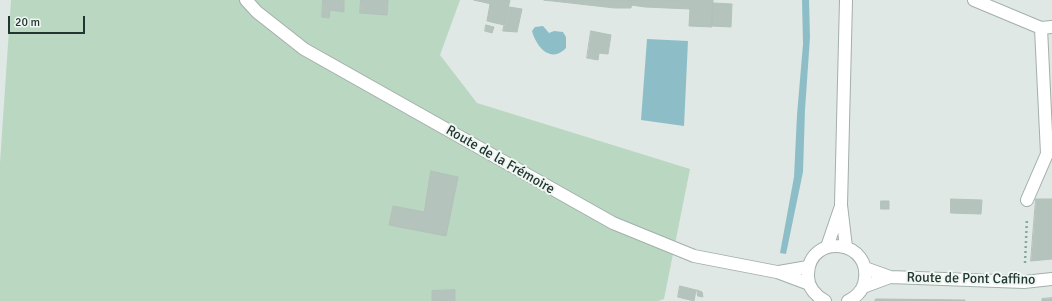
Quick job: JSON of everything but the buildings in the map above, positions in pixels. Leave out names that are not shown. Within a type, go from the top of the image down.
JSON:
[{"type":"street","name":"Route de la Frémoire","points":[[246,0],[257,12],[304,49],[613,224],[694,256],[777,272],[809,284]]},
{"type":"street","points":[[846,0],[840,206],[846,247]]},
{"type":"street","points":[[974,0],[1047,28],[1047,154],[1027,200]]},
{"type":"street","points":[[826,248],[840,206]]},
{"type":"street","points":[[819,300],[809,284],[808,267],[812,259],[819,252],[826,248],[836,246],[846,247],[854,251],[861,259],[865,268],[863,287],[858,294],[848,301]]},
{"type":"street","name":"Route de la Frémoire","points":[[777,272],[808,267]]},
{"type":"street","name":"Route de Pont Caffino","points":[[865,268],[890,277],[1024,282],[1052,279]]},
{"type":"street","name":"Route de Pont Caffino","points":[[863,287],[890,277]]},
{"type":"path","points":[[1024,282],[1027,200]]},
{"type":"green space","points":[[11,0],[460,0],[440,55],[477,103],[690,169],[664,299],[658,301],[0,301],[0,163]]},
{"type":"water","points":[[802,0],[809,0],[810,37],[805,110],[803,172],[786,254],[780,253],[794,177],[803,44]]},
{"type":"water","points":[[543,26],[549,33],[554,31],[563,32],[566,37],[566,48],[558,54],[552,54],[544,51],[535,40],[532,31],[535,27]]},
{"type":"water","points":[[647,39],[688,41],[684,126],[641,120]]}]
